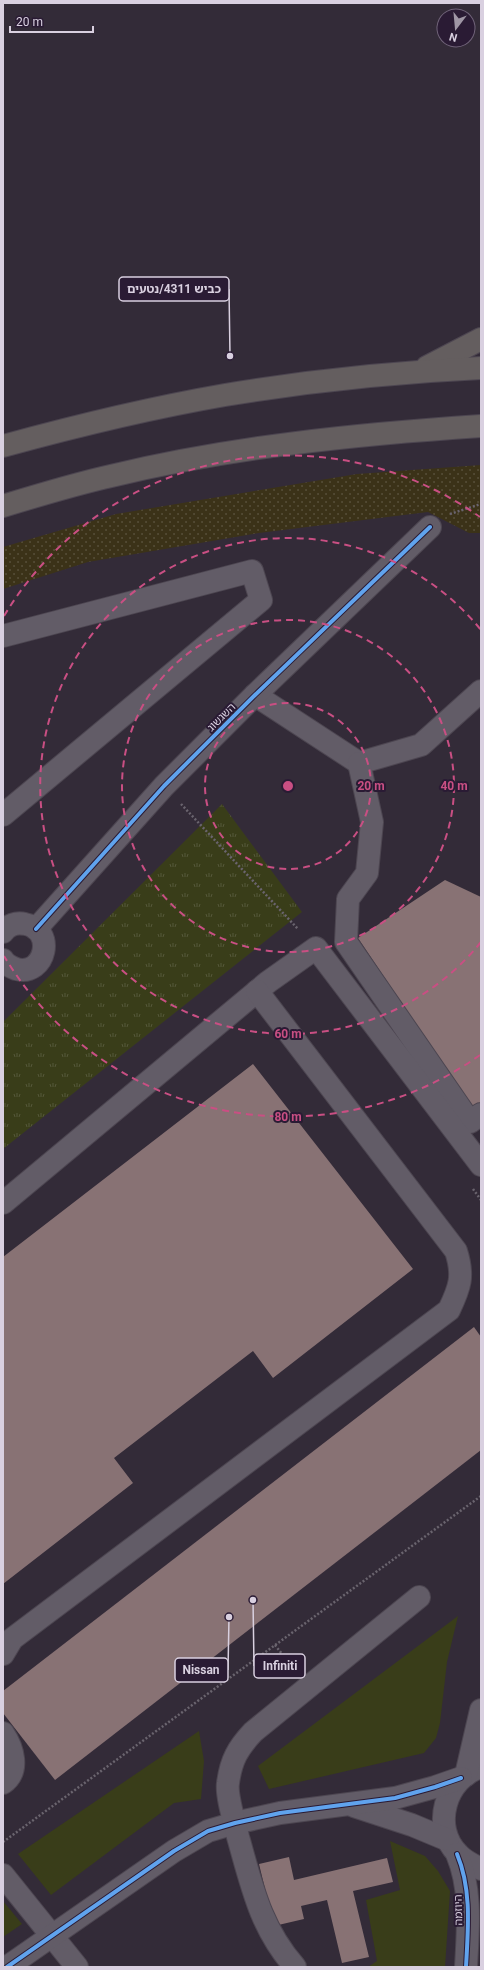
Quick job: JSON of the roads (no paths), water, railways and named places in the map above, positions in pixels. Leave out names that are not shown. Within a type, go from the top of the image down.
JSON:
[{"type":"main road","points":[[420,371],[481,339]]},
{"type":"main road","points":[[3,446],[85,424],[224,396],[289,386],[420,371],[481,368]]},
{"type":"main road","points":[[3,506],[112,475],[210,456],[321,440],[417,430],[481,426]]},
{"type":"street","name":"השגשוג","points":[[36,929],[164,786],[255,695],[430,527]]},
{"type":"street","points":[[3,636],[252,571],[261,600],[3,815]]},
{"type":"street","points":[[359,763],[421,745],[481,691]]},
{"type":"street","points":[[255,695],[359,763],[372,822],[367,873],[348,899],[346,942],[470,1122],[481,1114]]},
{"type":"street","points":[[4,926],[19,923],[27,924],[36,929],[43,939],[45,946],[40,961],[27,969],[20,970],[4,963]]},
{"type":"street","points":[[3,1203],[257,991],[316,948],[481,1165]]},
{"type":"street","points":[[6,1644],[449,1310],[460,1287],[460,1263],[456,1250],[257,991]]},
{"type":"street","points":[[295,1967],[277,1945],[263,1919],[254,1895],[235,1823],[228,1784],[238,1748],[253,1732],[419,1597]]},
{"type":"street","points":[[7,1967],[174,1851],[208,1831],[235,1823],[280,1813],[395,1798],[435,1788],[469,1773],[481,1710]]},
{"type":"street","points":[[3,1734],[8,1741],[15,1760],[8,1779],[3,1783]]},
{"type":"street","name":"היוזמה","points":[[466,1967],[469,1908],[462,1867],[444,1824],[445,1807],[450,1791],[469,1773]]},
{"type":"street","points":[[347,1804],[412,1825],[453,1847],[470,1864],[481,1869]]},
{"type":"street","points":[[3,1875],[77,1967]]},
{"type":"place","name":"כביש 4311/נטעים","points":[[230,356]]},
{"type":"place","name":"Infiniti","points":[[253,1600]]},
{"type":"place","name":"Nissan","points":[[229,1617]]}]
